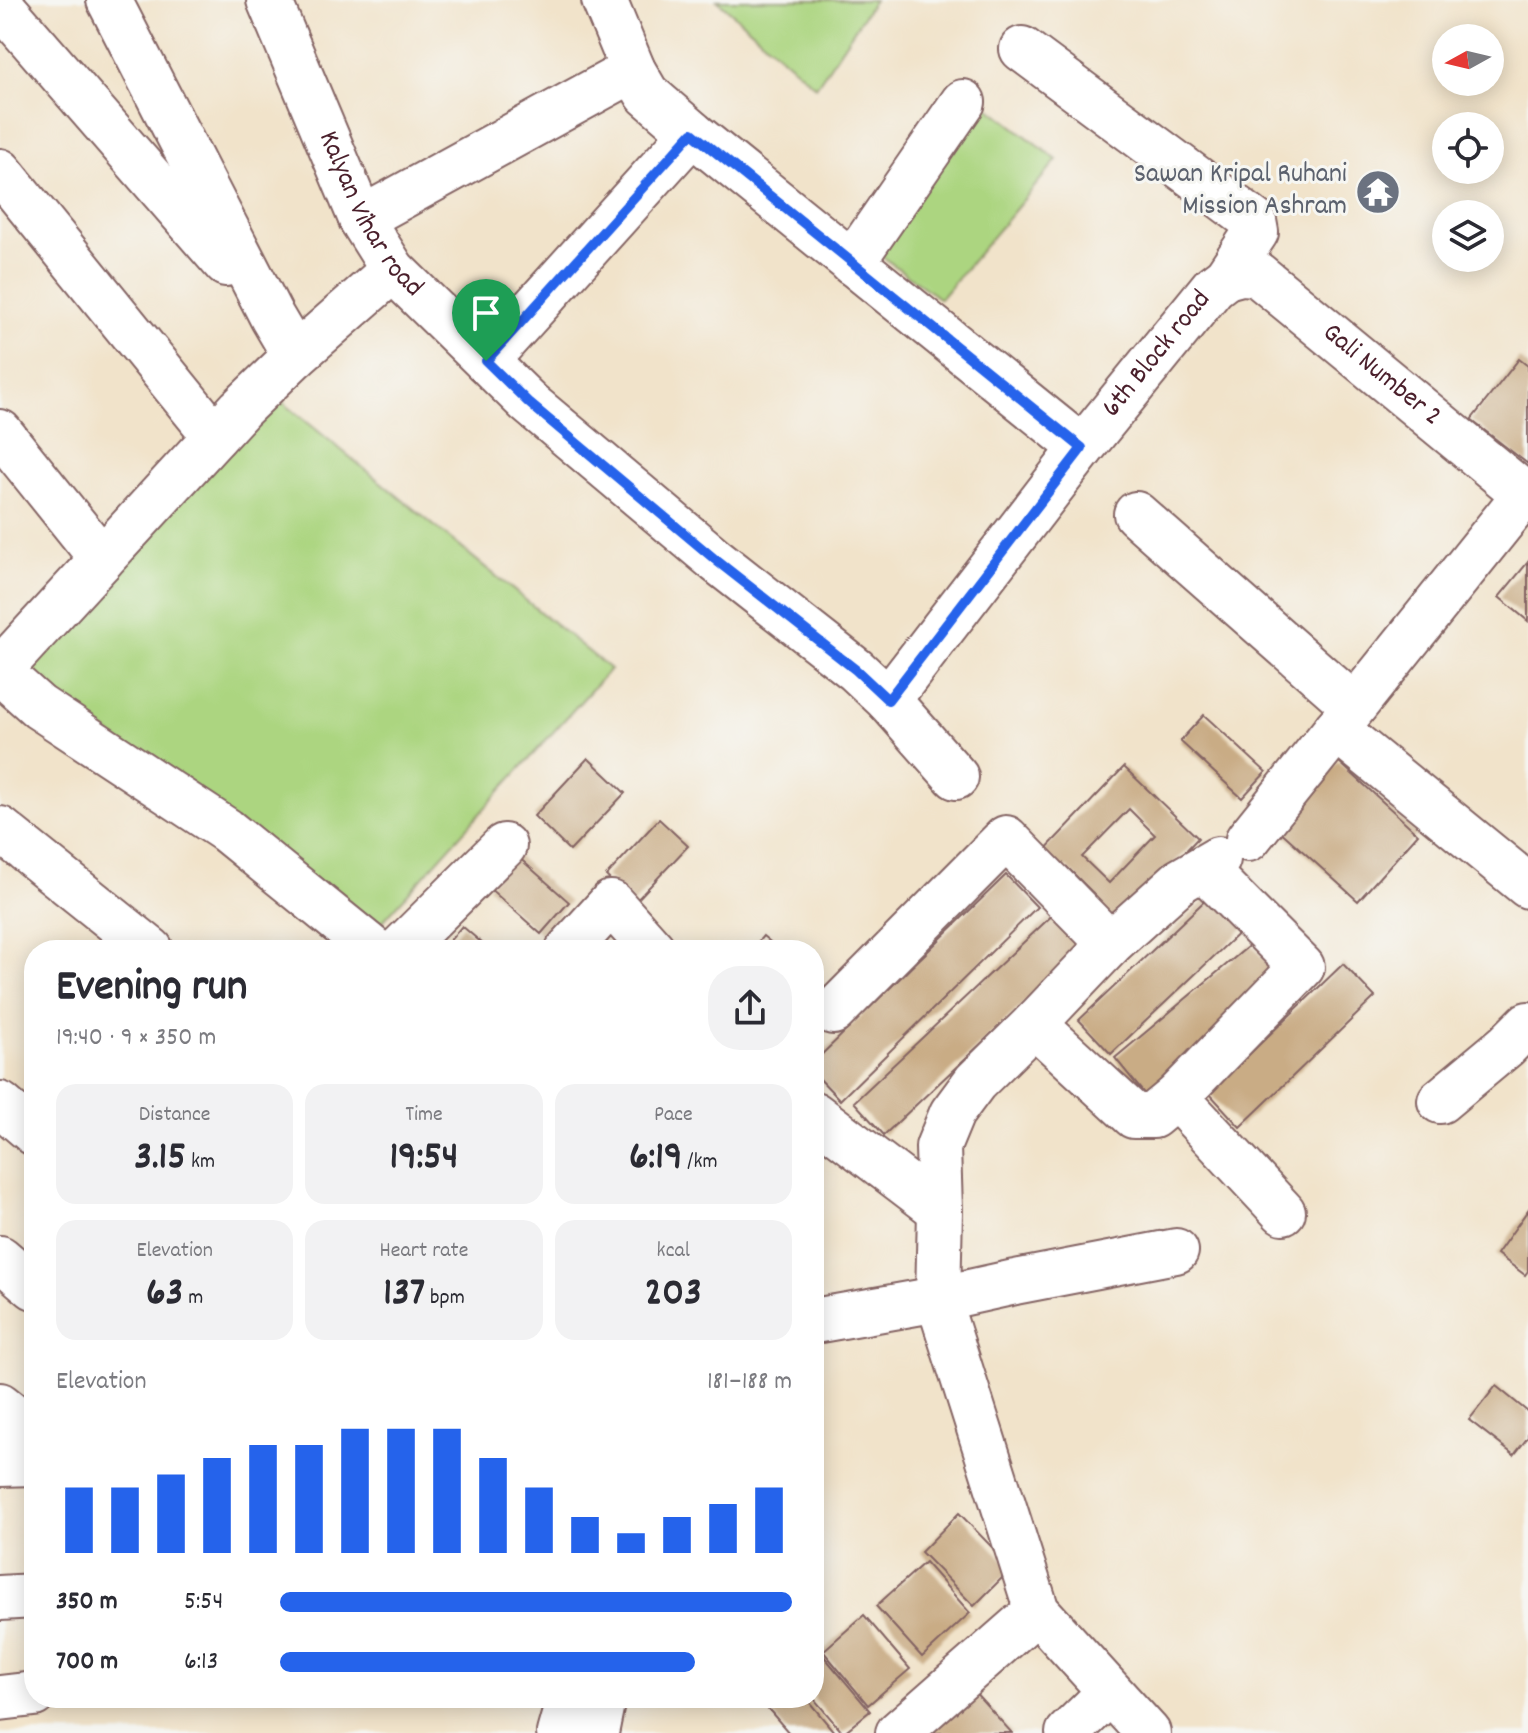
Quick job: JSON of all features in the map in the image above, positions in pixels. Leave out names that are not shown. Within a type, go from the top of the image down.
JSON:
[{"type":"street","points":[[109,0],[295,356]]},
{"type":"street","name":"Kalyan Vihar road","points":[[269,0],[361,219],[393,270],[529,403],[717,561],[856,670],[888,700],[956,777]]},
{"type":"street","points":[[604,0],[633,70],[647,94],[1082,448]]},
{"type":"street","points":[[1,7],[272,317]]},
{"type":"street","name":"6th Block road","points":[[888,700],[1082,448],[1213,287],[1226,277],[1256,232],[1254,221],[1022,49]]},
{"type":"street","points":[[361,219],[633,70]]},
{"type":"street","points":[[852,263],[963,102]]},
{"type":"street","points":[[486,361],[692,133]]},
{"type":"street","points":[[0,171],[215,436]]},
{"type":"street","points":[[362,940],[226,830],[39,707],[0,671],[240,409],[393,270]]},
{"type":"street","name":"Gali Number 2","points":[[1226,277],[1241,273],[1257,274],[1527,494]]},
{"type":"street","points":[[0,432],[102,559]]},
{"type":"street","points":[[1148,1733],[1037,1611],[938,1299],[938,1147],[952,1113],[975,1082],[1110,944],[1180,881],[1223,855],[1345,717],[1527,494]]},
{"type":"street","points":[[1136,514],[1345,717],[1528,886]]},
{"type":"street","points":[[0,829],[139,940]]},
{"type":"street","points":[[833,1012],[1006,838],[1110,944]]},
{"type":"street","points":[[409,940],[504,846]]},
{"type":"street","points":[[1034,1024],[1134,1116],[1153,1116],[1176,1097],[1302,967],[1223,855]]},
{"type":"street","points":[[577,940],[611,903],[644,940]]},
{"type":"street","points":[[1440,1101],[1528,1024]]},
{"type":"street","points":[[1176,1097],[1283,1212]]},
{"type":"street","points":[[0,1104],[24,1124]]},
{"type":"street","points":[[824,1122],[940,1210]]},
{"type":"street","points":[[824,1318],[938,1299],[1176,1251]]},
{"type":"street","points":[[0,1258],[24,1278]]},
{"type":"street","points":[[0,1598],[24,1597]]},
{"type":"street","points":[[898,1733],[1037,1611]]},
{"type":"street","points":[[1068,1733],[1110,1692]]},
{"type":"street","points":[[0,1698],[24,1695]]},
{"type":"street","points":[[559,1733],[566,1708]]},
{"type":"street","points":[[596,1733],[601,1708]]},
{"type":"green space","points":[[717,0],[874,0],[816,87]]},
{"type":"green space","points":[[973,95],[1057,160],[940,299],[854,236]]},
{"type":"green space","points":[[269,391],[610,669],[375,930],[18,666]]},
{"type":"building","points":[[1519,359],[1528,366],[1528,464],[1471,420]]},
{"type":"building","points":[[1528,562],[1528,621],[1499,597]]},
{"type":"building","points":[[1204,715],[1266,772],[1242,798],[1180,741]]},
{"type":"building","points":[[588,758],[625,793],[570,851],[534,816]]},
{"type":"building","points":[[1338,761],[1418,834],[1358,901],[1278,829]]},
{"type":"building","points":[[1124,767],[1198,838],[1129,910],[1105,922],[1084,901],[1092,892],[1067,867],[1058,876],[1038,857]],"holes":[[[1129,809],[1155,835],[1109,883],[1082,857]]]},
{"type":"building","points":[[659,819],[688,846],[634,903],[606,876]]},
{"type":"building","points":[[516,855],[569,902],[541,934],[488,887]]},
{"type":"building","points":[[1006,875],[1037,907],[840,1100],[824,1083],[824,1052]]},
{"type":"building","points":[[1214,892],[1246,926],[1111,1054],[1079,1020]]},
{"type":"building","points":[[1059,909],[1090,941],[884,1135],[854,1102]]},
{"type":"building","points":[[462,926],[478,940],[450,940]]},
{"type":"building","points":[[1251,944],[1282,982],[1146,1096],[1115,1058]]},
{"type":"building","points":[[1343,964],[1375,997],[1240,1127],[1209,1093]]},
{"type":"building","points":[[1528,1210],[1528,1271],[1525,1275],[1497,1254]]},
{"type":"building","points":[[1496,1386],[1528,1412],[1528,1437],[1514,1455],[1469,1420]]},
{"type":"building","points":[[959,1513],[1012,1568],[974,1606],[921,1552]]},
{"type":"building","points":[[925,1562],[970,1613],[922,1657],[876,1606]]},
{"type":"building","points":[[864,1615],[910,1669],[868,1705],[824,1650]]},
{"type":"building","points":[[824,1656],[870,1711],[843,1733],[822,1708]]},
{"type":"building","points":[[972,1689],[1012,1733],[924,1733]]},
{"type":"building","points":[[767,1708],[814,1708],[835,1733],[789,1733]]},
{"type":"place","name":"Sawan Kripal Ruhani Mission Ashram","points":[[1378,192]]},
{"type":"route","points":[[692,133],[1082,448],[888,700],[856,670],[717,561],[529,403],[486,361],[692,133]]}]
